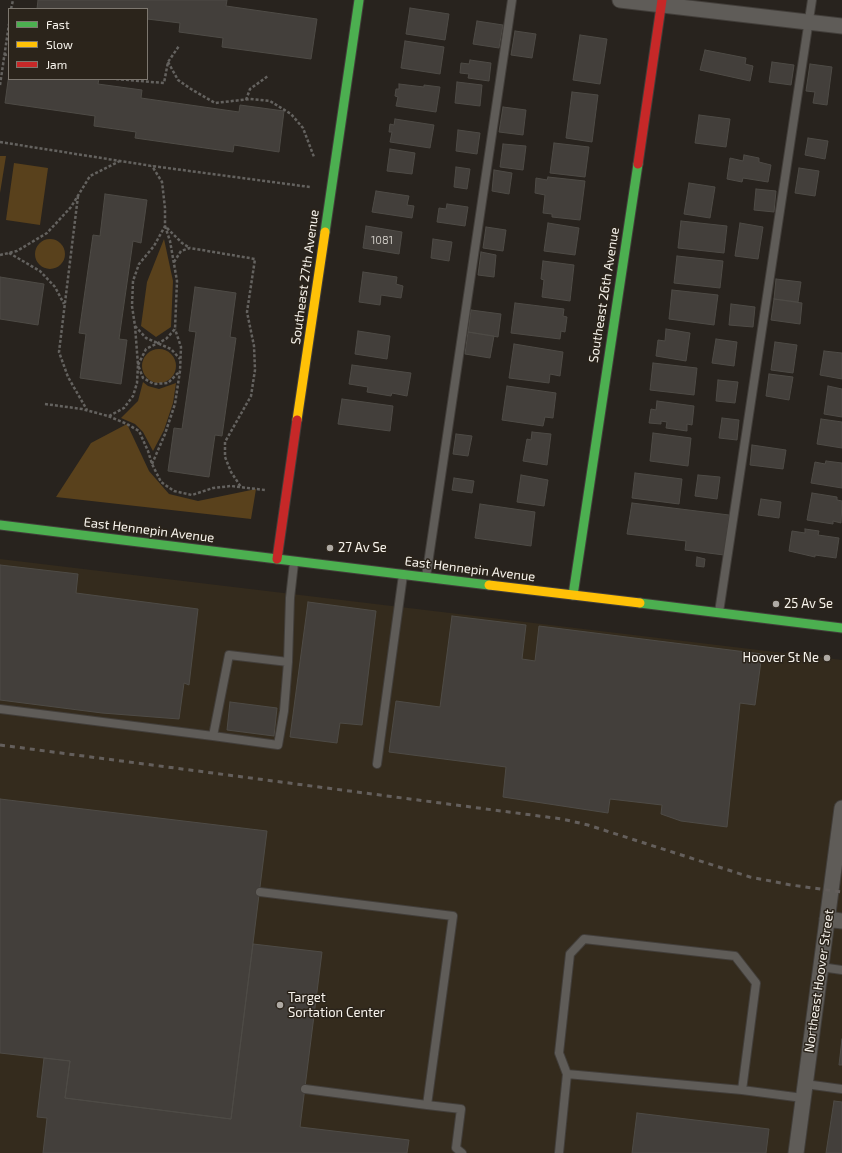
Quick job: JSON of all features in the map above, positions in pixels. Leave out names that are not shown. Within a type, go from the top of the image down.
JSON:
[{"type":"street","name":"Southeast 27th Avenue","points":[[277,559],[359,0]]},
{"type":"street","points":[[620,0],[662,2],[842,26]]},
{"type":"street","name":"Southeast 26th Avenue","points":[[573,595],[662,2]]},
{"type":"street","name":"East Hennepin Avenue","points":[[0,525],[842,628]]},
{"type":"street","name":"Northeast Hoover Street","points":[[796,1153],[821,967],[835,920],[842,808]]},
{"type":"lane","points":[[426,577],[512,0]]},
{"type":"lane","points":[[719,613],[812,0]]},
{"type":"lane","points":[[0,709],[278,745],[284,711],[288,662],[290,598],[294,562]]},
{"type":"lane","points":[[377,764],[403,574]]},
{"type":"lane","points":[[213,736],[229,655],[288,662]]},
{"type":"lane","points":[[260,892],[453,916],[427,1105]]},
{"type":"lane","points":[[559,1153],[567,1074],[559,1053],[570,954],[584,939],[735,956],[756,983],[742,1090]]},
{"type":"lane","points":[[821,967],[842,970]]},
{"type":"lane","points":[[567,1074],[742,1090],[804,1091],[842,1089]]},
{"type":"lane","points":[[305,1089],[461,1109],[456,1148],[462,1153]]},
{"type":"path","points":[[0,85],[8,30]]},
{"type":"path","points":[[128,80],[164,83],[168,62],[179,46]]},
{"type":"path","points":[[4,55],[8,54]]},
{"type":"path","points":[[168,62],[178,80],[191,90],[216,103],[246,100],[270,101],[291,114],[303,128],[314,157]]},
{"type":"path","points":[[246,100],[250,89],[268,76]]},
{"type":"path","points":[[0,142],[152,166],[312,188],[312,180]]},
{"type":"path","points":[[0,255],[17,251],[47,233],[71,206],[90,176],[120,160]]},
{"type":"path","points":[[152,166],[162,182],[165,208],[165,226],[170,241],[177,281],[175,329],[181,347],[180,371],[175,404],[165,434],[152,464]]},
{"type":"path","points":[[78,196],[59,352],[68,377],[87,410]]},
{"type":"path","points":[[165,226],[182,243],[190,248],[255,259],[247,312],[254,346],[255,370],[251,396],[225,442],[225,457],[231,472],[242,487]]},
{"type":"path","points":[[108,416],[124,408],[133,396],[137,383],[138,365],[132,306],[134,281],[139,264],[154,246],[165,226]]},
{"type":"path","points":[[174,262],[181,251],[190,248]]},
{"type":"path","points":[[9,253],[40,271],[55,287],[64,305]]},
{"type":"path","points":[[135,326],[146,338],[171,349],[181,360]]},
{"type":"path","points":[[175,329],[166,339],[146,349],[138,365],[143,378],[154,384],[168,382],[180,371]]},
{"type":"path","points":[[45,404],[87,410],[108,416],[139,431],[161,482],[174,491],[192,495],[213,488],[231,486],[286,493]]},
{"type":"shaded area","points":[[0,156],[6,156],[0,193]]},
{"type":"shaded area","points":[[14,163],[48,168],[40,225],[6,220]]},
{"type":"shaded area","points":[[50,239],[61,243],[65,254],[61,265],[50,269],[39,265],[35,254],[39,243]]},
{"type":"shaded area","points":[[164,239],[173,281],[171,327],[156,337],[141,326],[147,282]]},
{"type":"shaded area","points":[[159,349],[171,354],[176,366],[171,378],[159,383],[147,378],[142,366],[147,354]]},
{"type":"shaded area","points":[[143,382],[148,386],[159,389],[176,383],[173,403],[164,430],[153,451],[143,432],[135,424],[121,418],[138,401]]},
{"type":"shaded area","points":[[127,424],[149,471],[169,494],[198,501],[256,489],[251,519],[56,497],[91,443]]},
{"type":"shaded area","points":[[0,559],[842,660],[842,1153],[0,1153]]},
{"type":"building","points":[[38,0],[227,0],[226,6],[317,19],[311,59],[222,47],[223,38],[179,32],[180,23],[148,19],[148,8],[37,8]]},
{"type":"building","points":[[410,8],[449,14],[445,40],[406,34]]},
{"type":"building","points":[[477,21],[503,25],[499,48],[473,44]]},
{"type":"building","points":[[515,31],[536,34],[532,58],[511,55]]},
{"type":"building","points":[[580,35],[607,39],[600,84],[573,80]]},
{"type":"building","points":[[405,41],[444,47],[440,74],[401,68]]},
{"type":"building","points":[[705,50],[746,58],[745,64],[753,66],[750,81],[700,70]]},
{"type":"building","points":[[470,60],[491,63],[489,81],[468,78],[469,74],[460,73],[461,63],[469,64]]},
{"type":"building","points":[[772,62],[794,65],[791,85],[769,82]]},
{"type":"building","points":[[810,64],[832,67],[827,105],[813,103],[815,92],[806,91]]},
{"type":"building","points":[[8,80],[99,80],[98,84],[142,90],[141,98],[239,112],[240,105],[284,111],[279,152],[234,145],[233,152],[135,138],[136,132],[94,126],[95,116],[5,103]]},
{"type":"building","points":[[457,82],[482,85],[480,106],[455,103]]},
{"type":"building","points":[[399,84],[440,87],[436,112],[396,106],[398,97],[395,96],[396,89],[399,89]]},
{"type":"building","points":[[572,92],[598,95],[592,142],[566,138]]},
{"type":"building","points":[[503,107],[526,110],[523,135],[499,132]]},
{"type":"building","points":[[699,115],[730,119],[726,147],[695,143]]},
{"type":"building","points":[[395,119],[434,125],[430,148],[390,142],[392,132],[389,132],[390,124],[394,125]]},
{"type":"building","points":[[458,130],[480,133],[477,154],[456,151]]},
{"type":"building","points":[[808,138],[828,141],[825,159],[805,155]]},
{"type":"building","points":[[554,143],[589,147],[585,177],[550,173]]},
{"type":"building","points":[[503,144],[526,146],[523,170],[500,167]]},
{"type":"building","points":[[390,149],[415,153],[412,174],[387,171]]},
{"type":"building","points":[[744,155],[759,158],[759,162],[771,165],[768,182],[743,178],[742,182],[727,179],[730,158],[743,161]]},
{"type":"building","points":[[456,167],[470,169],[467,189],[454,187]]},
{"type":"building","points":[[799,168],[819,171],[815,196],[795,193]]},
{"type":"building","points":[[494,170],[512,173],[509,194],[492,191]]},
{"type":"building","points":[[548,177],[585,181],[580,220],[552,217],[552,214],[543,213],[545,195],[535,193],[536,178],[547,180]]},
{"type":"building","points":[[689,183],[715,187],[710,218],[684,214]]},
{"type":"building","points":[[756,189],[776,191],[774,212],[754,210]]},
{"type":"building","points":[[376,191],[409,196],[407,205],[414,206],[412,218],[372,212]]},
{"type":"building","points":[[105,194],[147,200],[141,243],[133,241],[119,339],[127,340],[121,384],[80,378],[86,334],[79,333],[93,235],[100,236]]},
{"type":"building","points":[[447,204],[468,207],[465,226],[437,222],[439,208],[446,209]]},
{"type":"building","points":[[681,221],[727,226],[724,253],[678,248]]},
{"type":"building","points":[[548,223],[579,228],[575,255],[544,251]]},
{"type":"building","points":[[740,223],[763,227],[758,259],[735,256]]},
{"type":"building","points":[[366,226],[402,232],[399,254],[363,248]]},
{"type":"building","points":[[486,227],[506,230],[503,251],[483,248]]},
{"type":"building","points":[[433,239],[452,242],[449,261],[431,258]]},
{"type":"building","points":[[481,252],[496,255],[494,277],[478,275]]},
{"type":"building","points":[[677,256],[723,261],[720,288],[674,283]]},
{"type":"building","points":[[543,261],[574,265],[570,301],[542,297],[544,280],[541,279]]},
{"type":"building","points":[[363,272],[397,277],[396,284],[403,286],[401,298],[381,295],[380,305],[359,302]]},
{"type":"building","points":[[0,277],[44,284],[38,325],[0,319]]},
{"type":"building","points":[[776,279],[801,282],[798,302],[774,299]]},
{"type":"building","points":[[195,287],[236,293],[230,337],[236,338],[222,436],[215,435],[209,477],[168,471],[174,428],[182,429],[196,332],[189,331]]},
{"type":"building","points":[[672,290],[718,295],[714,325],[669,319]]},
{"type":"building","points":[[774,299],[802,303],[800,324],[771,320]]},
{"type":"building","points":[[515,303],[564,309],[563,316],[567,317],[565,332],[561,331],[560,339],[511,333]]},
{"type":"building","points":[[731,304],[755,307],[753,327],[729,325]]},
{"type":"building","points":[[471,310],[501,314],[498,337],[468,332]]},
{"type":"building","points":[[666,329],[690,333],[686,361],[656,356],[658,340],[665,341]]},
{"type":"building","points":[[358,331],[390,336],[387,359],[355,354]]},
{"type":"building","points":[[468,332],[494,336],[490,358],[465,354]]},
{"type":"building","points":[[716,339],[737,342],[734,366],[712,363]]},
{"type":"building","points":[[775,342],[797,345],[793,373],[771,370]]},
{"type":"building","points":[[514,344],[563,352],[560,376],[550,374],[549,383],[509,378]]},
{"type":"building","points":[[824,351],[842,353],[842,379],[820,375]]},
{"type":"building","points":[[653,363],[697,368],[694,395],[650,390]]},
{"type":"building","points":[[352,365],[411,373],[407,396],[392,393],[391,396],[367,392],[368,387],[349,384]]},
{"type":"building","points":[[769,374],[793,377],[789,400],[766,396]]},
{"type":"building","points":[[718,380],[738,382],[735,403],[716,401]]},
{"type":"building","points":[[507,386],[556,393],[553,418],[545,417],[543,426],[502,420]]},
{"type":"building","points":[[828,386],[842,389],[842,417],[824,414]]},
{"type":"building","points":[[342,399],[393,406],[390,431],[338,424]]},
{"type":"building","points":[[657,401],[694,406],[692,425],[687,424],[687,431],[666,428],[667,422],[661,421],[661,424],[649,423],[651,409],[656,410]]},
{"type":"building","points":[[722,418],[739,420],[737,440],[719,438]]},
{"type":"building","points":[[821,419],[842,422],[842,448],[817,444]]},
{"type":"building","points":[[532,432],[551,434],[547,465],[523,461],[527,439],[531,440]]},
{"type":"building","points":[[653,433],[691,438],[688,466],[650,461]]},
{"type":"building","points":[[456,434],[472,436],[468,456],[453,454]]},
{"type":"building","points":[[752,445],[786,450],[783,469],[750,465]]},
{"type":"building","points":[[826,461],[842,463],[842,488],[811,483],[815,462],[825,464]]},
{"type":"building","points":[[635,473],[682,479],[679,504],[632,498]]},
{"type":"building","points":[[521,475],[548,480],[544,506],[517,502]]},
{"type":"building","points":[[698,475],[720,477],[717,499],[695,496]]},
{"type":"building","points":[[454,478],[474,481],[472,493],[452,490]]},
{"type":"building","points":[[812,493],[837,497],[837,500],[842,501],[841,523],[833,521],[833,524],[807,520]]},
{"type":"building","points":[[761,499],[781,502],[779,518],[758,515]]},
{"type":"building","points":[[632,503],[729,515],[724,555],[685,550],[686,541],[627,534]]},
{"type":"building","points":[[480,504],[535,512],[531,546],[475,538]]},
{"type":"building","points":[[805,529],[819,531],[818,535],[839,538],[836,558],[815,555],[815,557],[789,551],[792,531],[805,533]]},
{"type":"building","points":[[697,557],[705,559],[704,567],[696,566]]},
{"type":"building","points":[[0,565],[78,574],[76,593],[198,609],[189,685],[184,683],[179,719],[102,713],[0,700]]},
{"type":"building","points":[[308,602],[376,611],[362,725],[340,723],[337,743],[290,737]]},
{"type":"building","points":[[452,616],[526,625],[522,659],[535,661],[539,626],[762,654],[755,705],[740,703],[727,827],[681,821],[661,814],[662,805],[610,799],[608,813],[503,797],[506,767],[389,752],[396,701],[440,707]]},
{"type":"building","points":[[230,702],[277,708],[274,736],[227,730]]},
{"type":"building","points":[[0,799],[267,831],[231,1119],[65,1098],[70,1061],[0,1053]]},
{"type":"building","name":"Target Sortation Center","points":[[253,944],[322,952],[300,1127],[409,1140],[407,1153],[43,1153],[47,1118],[37,1117],[44,1058],[70,1061],[65,1098],[231,1119]]},
{"type":"building","points":[[842,1039],[842,1065],[839,1065]]},
{"type":"building","points":[[834,1101],[842,1102],[842,1153],[826,1153]]},
{"type":"building","points":[[637,1113],[769,1129],[766,1153],[632,1153]]},
{"type":"railway","points":[[0,745],[562,819],[588,825],[750,877],[791,885],[842,892]]},
{"type":"traffic: fast","points":[[325,232],[359,0]]},
{"type":"traffic: fast","points":[[573,595],[638,164]]},
{"type":"traffic: fast","points":[[0,525],[489,585]]},
{"type":"traffic: fast","points":[[640,603],[842,628]]},
{"type":"traffic: slow","points":[[297,420],[325,232]]},
{"type":"traffic: slow","points":[[489,585],[640,603]]},
{"type":"traffic: jam","points":[[638,164],[662,0]]},
{"type":"traffic: jam","points":[[277,559],[297,420]]},
{"type":"place","name":"27 Av Se","points":[[330,548]]},
{"type":"place","name":"25 Av Se","points":[[776,604]]},
{"type":"place","name":"Hoover St Ne","points":[[827,658]]},
{"type":"place","name":"Target Sortation Center","points":[[280,1005]]}]
